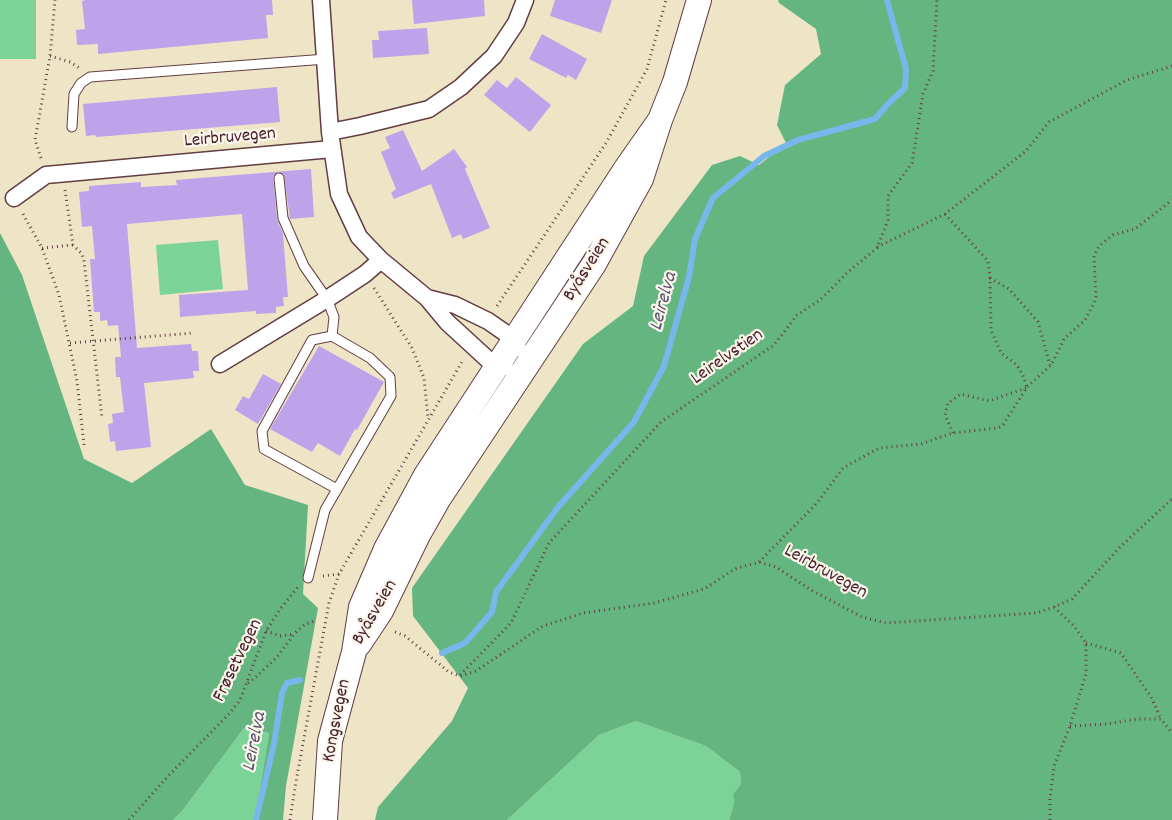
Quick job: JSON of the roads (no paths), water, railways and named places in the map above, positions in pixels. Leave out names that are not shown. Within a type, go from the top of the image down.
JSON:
[{"type":"main road","name":"Byåsveien","points":[[354,652],[381,611],[418,535],[439,498],[594,264],[642,179],[660,120],[675,82],[699,0]]},
{"type":"main road","name":"Byåsveien","points":[[354,652],[361,607],[386,549],[426,475],[625,170],[660,120]]},
{"type":"main road","name":"Kongsvegen","points":[[325,820],[330,741],[354,652]]},
{"type":"street","points":[[321,0],[330,132],[339,194],[359,237],[381,260],[426,298],[447,322],[496,367],[525,367],[514,339],[488,321],[455,305],[426,298]]},
{"type":"street","points":[[330,132],[429,109],[461,87],[494,56],[516,23],[525,0]]},
{"type":"street","name":"Leirbruvegen","points":[[14,198],[46,175],[332,149]]},
{"type":"street","points":[[220,364],[327,298],[364,274],[381,260]]},
{"type":"lane","points":[[72,128],[74,94],[82,83],[90,77],[326,59]]},
{"type":"lane","points":[[279,178],[282,218],[304,266],[327,298],[334,317],[332,336]]},
{"type":"lane","points":[[308,578],[325,510],[391,396],[390,377],[370,358],[332,336],[312,340],[262,431],[264,449],[337,489]]},
{"type":"waterway","name":"Leirelva","points":[[442,653],[465,643],[492,612],[496,592],[558,507],[634,422],[664,366],[689,277],[695,239],[713,198],[764,156],[798,140],[875,119],[905,88],[906,69],[887,0]]},
{"type":"waterway","name":"Leirelva","points":[[256,820],[274,744],[282,693],[287,683],[300,680]]}]
